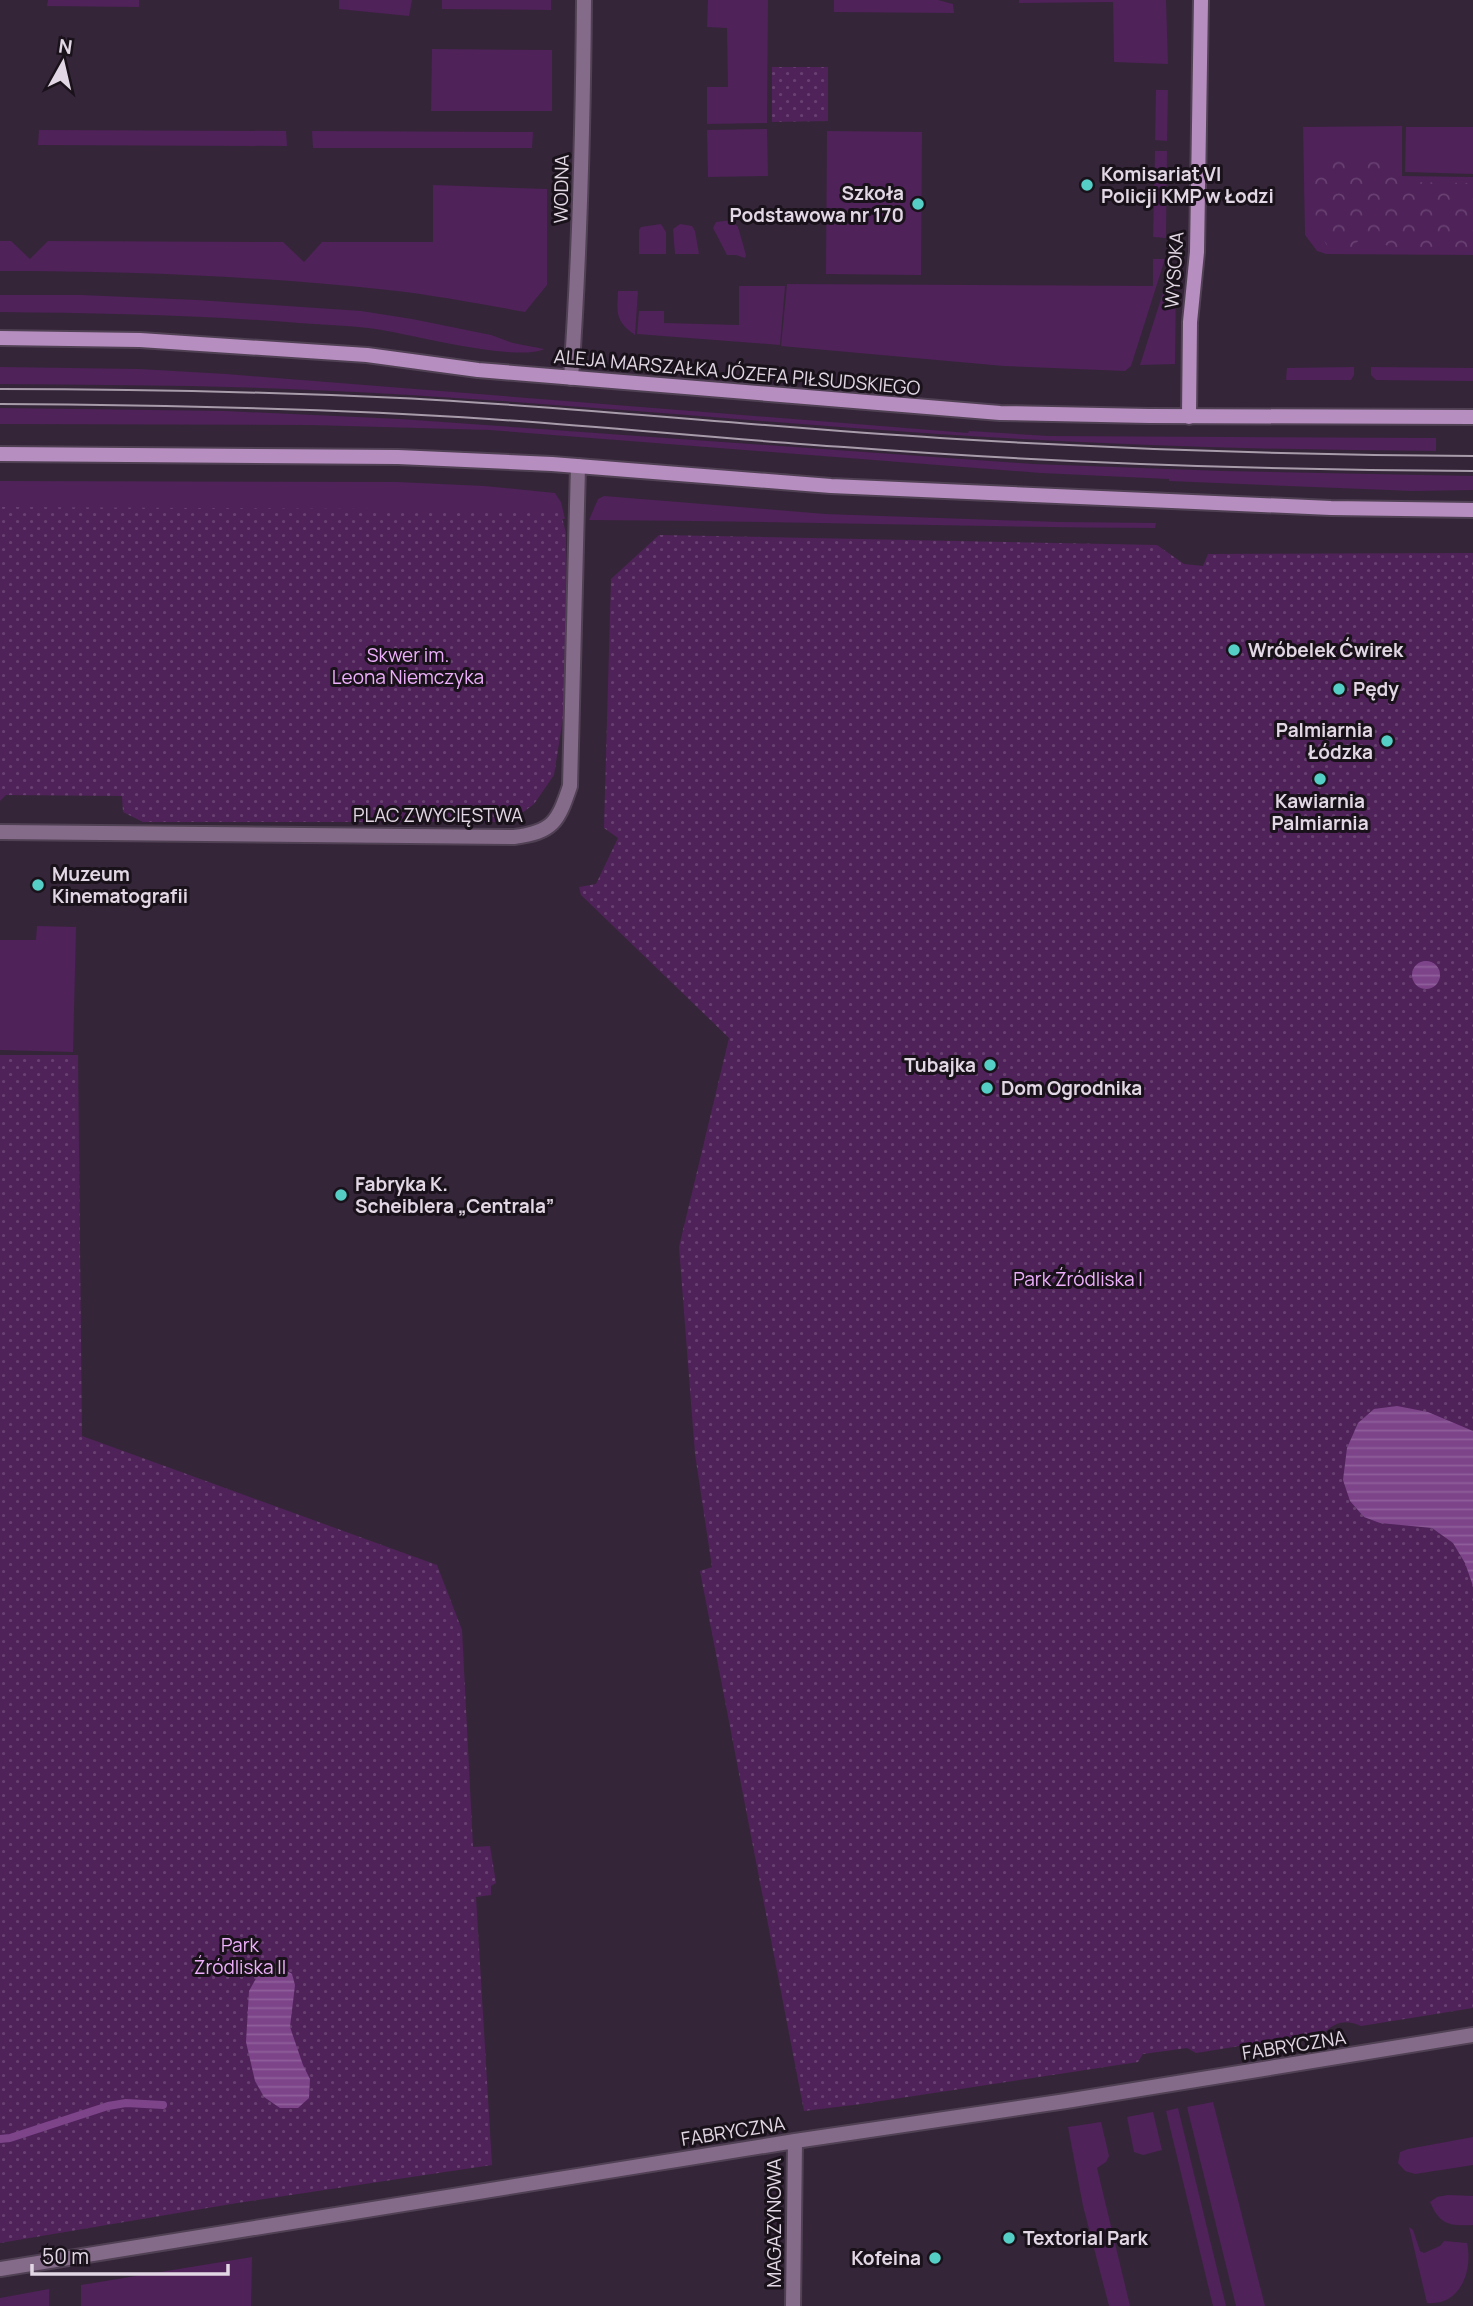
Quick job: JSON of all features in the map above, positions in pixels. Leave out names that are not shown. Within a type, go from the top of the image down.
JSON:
[{"type":"main road","name":"WYSOKA","points":[[1189,417],[1189,322],[1197,252],[1201,0]]},
{"type":"main road","name":"ALEJA MARSZAŁKA JÓZEFA PIŁSUDSKIEGO","points":[[0,338],[140,340],[367,355],[478,370],[1000,413],[1189,417],[1473,417]]},
{"type":"main road","points":[[0,454],[398,457],[578,466],[845,486],[1331,508],[1473,510]]},
{"type":"street","name":"WODNA","points":[[571,378],[578,242],[584,0]]},
{"type":"street","name":"PLAC ZWYCIĘSTWA","points":[[0,832],[514,837],[535,834],[548,827],[561,814],[570,786],[578,466]]},
{"type":"street","name":"FABRYCZNA","points":[[0,2269],[1473,2035]]},
{"type":"street","name":"MAGAZYNOWA","points":[[793,2306],[794,2141]]},
{"type":"green space","points":[[48,0],[139,0],[139,7],[47,6]]},
{"type":"green space","points":[[339,0],[412,0],[409,16],[339,9]]},
{"type":"green space","points":[[442,0],[551,0],[551,10],[442,9]]},
{"type":"green space","points":[[708,0],[768,0],[767,123],[707,124],[707,87],[728,87],[727,28],[707,27]]},
{"type":"green space","points":[[834,0],[938,0],[953,4],[954,13],[834,12]]},
{"type":"green space","points":[[1019,0],[1166,0],[1168,64],[1114,62],[1113,2],[1019,3]]},
{"type":"green space","points":[[432,49],[552,50],[552,111],[431,111]]},
{"type":"green space","points":[[772,67],[828,67],[828,121],[772,122]]},
{"type":"green space","points":[[1156,90],[1168,90],[1167,141],[1155,140]]},
{"type":"green space","points":[[1402,126],[1402,176],[1473,177],[1473,255],[1326,254],[1317,251],[1305,235],[1303,127]]},
{"type":"green space","points":[[1406,127],[1473,127],[1473,174],[1405,172]]},
{"type":"green space","points":[[767,129],[768,176],[708,177],[707,130]]},
{"type":"green space","points":[[39,130],[286,131],[287,146],[38,145]]},
{"type":"green space","points":[[312,131],[533,132],[532,148],[313,148]]},
{"type":"green space","points":[[827,131],[922,132],[921,275],[826,274]]},
{"type":"green space","points":[[1155,151],[1167,151],[1166,238],[1153,237]]},
{"type":"green space","points":[[1352,158],[1371,162],[1389,161],[1404,182],[1473,183],[1473,252],[1395,250],[1382,243],[1378,229],[1371,230],[1348,250],[1328,247],[1316,228],[1317,198],[1314,178],[1330,161]]},
{"type":"green space","points":[[433,185],[547,189],[547,285],[525,312],[405,292],[292,281],[146,273],[0,271],[0,241],[11,241],[30,259],[48,241],[283,242],[304,262],[322,242],[433,242]]},
{"type":"green space","points":[[732,220],[738,227],[745,258],[727,255],[713,228],[716,222]]},
{"type":"green space","points":[[661,224],[666,232],[666,254],[639,254],[641,227]]},
{"type":"green space","points":[[680,224],[692,226],[699,254],[675,254],[673,229]]},
{"type":"green space","points":[[1153,259],[1165,259],[1131,366],[1125,371],[1004,366],[781,346],[787,284],[1153,286]]},
{"type":"green space","points":[[1168,277],[1176,277],[1175,364],[1140,365]]},
{"type":"green space","points":[[739,286],[785,286],[780,345],[637,334],[639,311],[664,311],[664,323],[739,325]]},
{"type":"green space","points":[[618,291],[638,291],[635,335],[619,316]]},
{"type":"green space","points":[[0,295],[197,300],[361,311],[491,335],[513,343],[544,349],[531,352],[490,350],[370,328],[287,322],[0,312]]},
{"type":"green space","points":[[0,367],[139,369],[226,374],[968,433],[1048,436],[1436,438],[1436,451],[1187,446],[1000,438],[311,390],[0,384]]},
{"type":"green space","points":[[1354,367],[1351,380],[1286,380],[1287,368]]},
{"type":"green space","points":[[1371,367],[1473,368],[1473,381],[1376,380],[1371,375]]},
{"type":"green space","points":[[0,408],[224,411],[400,419],[1033,464],[1473,476],[1473,490],[1413,491],[1169,481],[490,430],[311,425],[0,424]]},
{"type":"green space","points":[[0,481],[397,482],[484,486],[555,493],[561,502],[565,519],[0,519]]},
{"type":"green space","points":[[604,496],[825,514],[1156,523],[1155,528],[589,520],[598,499]]},
{"type":"green space","name":"Skwer im. Leona Niemczyka","points":[[0,507],[560,510],[566,533],[567,627],[564,712],[554,775],[534,804],[510,822],[143,822],[123,812],[122,796],[6,795],[0,801]]},
{"type":"green space","name":"Park Źródliska I","points":[[659,535],[1157,545],[1184,564],[1203,566],[1208,554],[1473,553],[1473,2008],[1361,2026],[1342,2023],[1325,2032],[1196,2053],[1187,2048],[1143,2054],[1138,2062],[804,2111],[700,1571],[712,1567],[695,1454],[679,1247],[729,1038],[581,895],[579,887],[596,884],[618,838],[604,828],[611,579]]},
{"type":"green space","points":[[37,926],[76,927],[73,1052],[0,1050],[0,940],[36,940]]},
{"type":"green space","name":"Park Źródliska II","points":[[0,1055],[78,1055],[82,1436],[437,1565],[462,1630],[473,1847],[490,1846],[496,1883],[491,1886],[491,1895],[476,1897],[492,2165],[237,2203],[0,2243]]},
{"type":"green space","points":[[1213,2102],[1265,2306],[1236,2306],[1187,2107]]},
{"type":"green space","points":[[1178,2108],[1226,2306],[1213,2306],[1166,2111]]},
{"type":"green space","points":[[1153,2112],[1162,2150],[1143,2155],[1134,2152],[1127,2117]]},
{"type":"green space","points":[[1101,2122],[1109,2156],[1106,2162],[1097,2168],[1130,2306],[1109,2306],[1083,2206],[1068,2127]]},
{"type":"green space","points":[[1473,2137],[1473,2165],[1415,2174],[1405,2171],[1398,2163],[1400,2152],[1408,2149]]},
{"type":"green space","points":[[1473,2196],[1473,2225],[1451,2224],[1442,2220],[1430,2202],[1437,2197]]},
{"type":"green space","points":[[1409,2227],[1413,2230],[1420,2251],[1424,2253],[1440,2246],[1444,2241],[1467,2243],[1466,2275],[1456,2292],[1448,2299],[1427,2303]]},
{"type":"green space","points":[[252,2257],[251,2306],[81,2306],[81,2285]]},
{"type":"green space","points":[[49,2289],[49,2306],[0,2306],[0,2298]]},
{"type":"shaded area","points":[[1426,961],[1436,965],[1440,975],[1436,985],[1426,989],[1416,985],[1412,975],[1416,965]]},
{"type":"shaded area","points":[[1397,1406],[1428,1412],[1473,1431],[1473,1586],[1465,1563],[1453,1543],[1432,1528],[1380,1523],[1364,1517],[1350,1501],[1343,1480],[1347,1448],[1358,1423],[1374,1409]]},
{"type":"shaded area","points":[[270,1967],[284,1969],[292,1974],[295,1985],[290,2027],[310,2079],[309,2098],[298,2108],[280,2108],[264,2097],[255,2081],[246,2042],[249,1991],[258,1975]]},
{"type":"waterway","points":[[0,2139],[108,2106],[126,2103],[163,2105]]},
{"type":"tram line","points":[[0,389],[200,391],[400,398],[1006,442],[1206,451],[1473,456]]},
{"type":"tram line","points":[[0,404],[367,412],[1001,457],[1237,467],[1473,471]]},
{"type":"place","name":"Komisariat VI Policji KMP w Łodzi","points":[[1087,185]]},
{"type":"place","name":"Szkoła Podstawowa nr 170","points":[[918,204]]},
{"type":"place","name":"Wróbelek Ćwirek","points":[[1234,650]]},
{"type":"place","name":"Pędy","points":[[1339,689]]},
{"type":"place","name":"Palmiarnia Łódzka","points":[[1387,741]]},
{"type":"place","name":"Kawiarnia Palmiarnia","points":[[1320,779]]},
{"type":"place","name":"Muzeum Kinematografii","points":[[38,885]]},
{"type":"place","name":"Tubajka","points":[[990,1065]]},
{"type":"place","name":"Dom Ogrodnika","points":[[987,1088]]},
{"type":"place","name":"Fabryka K. Scheiblera „Centrala”","points":[[341,1195]]},
{"type":"place","name":"Textorial Park","points":[[1009,2238]]},
{"type":"place","name":"Kofeina","points":[[935,2258]]}]
